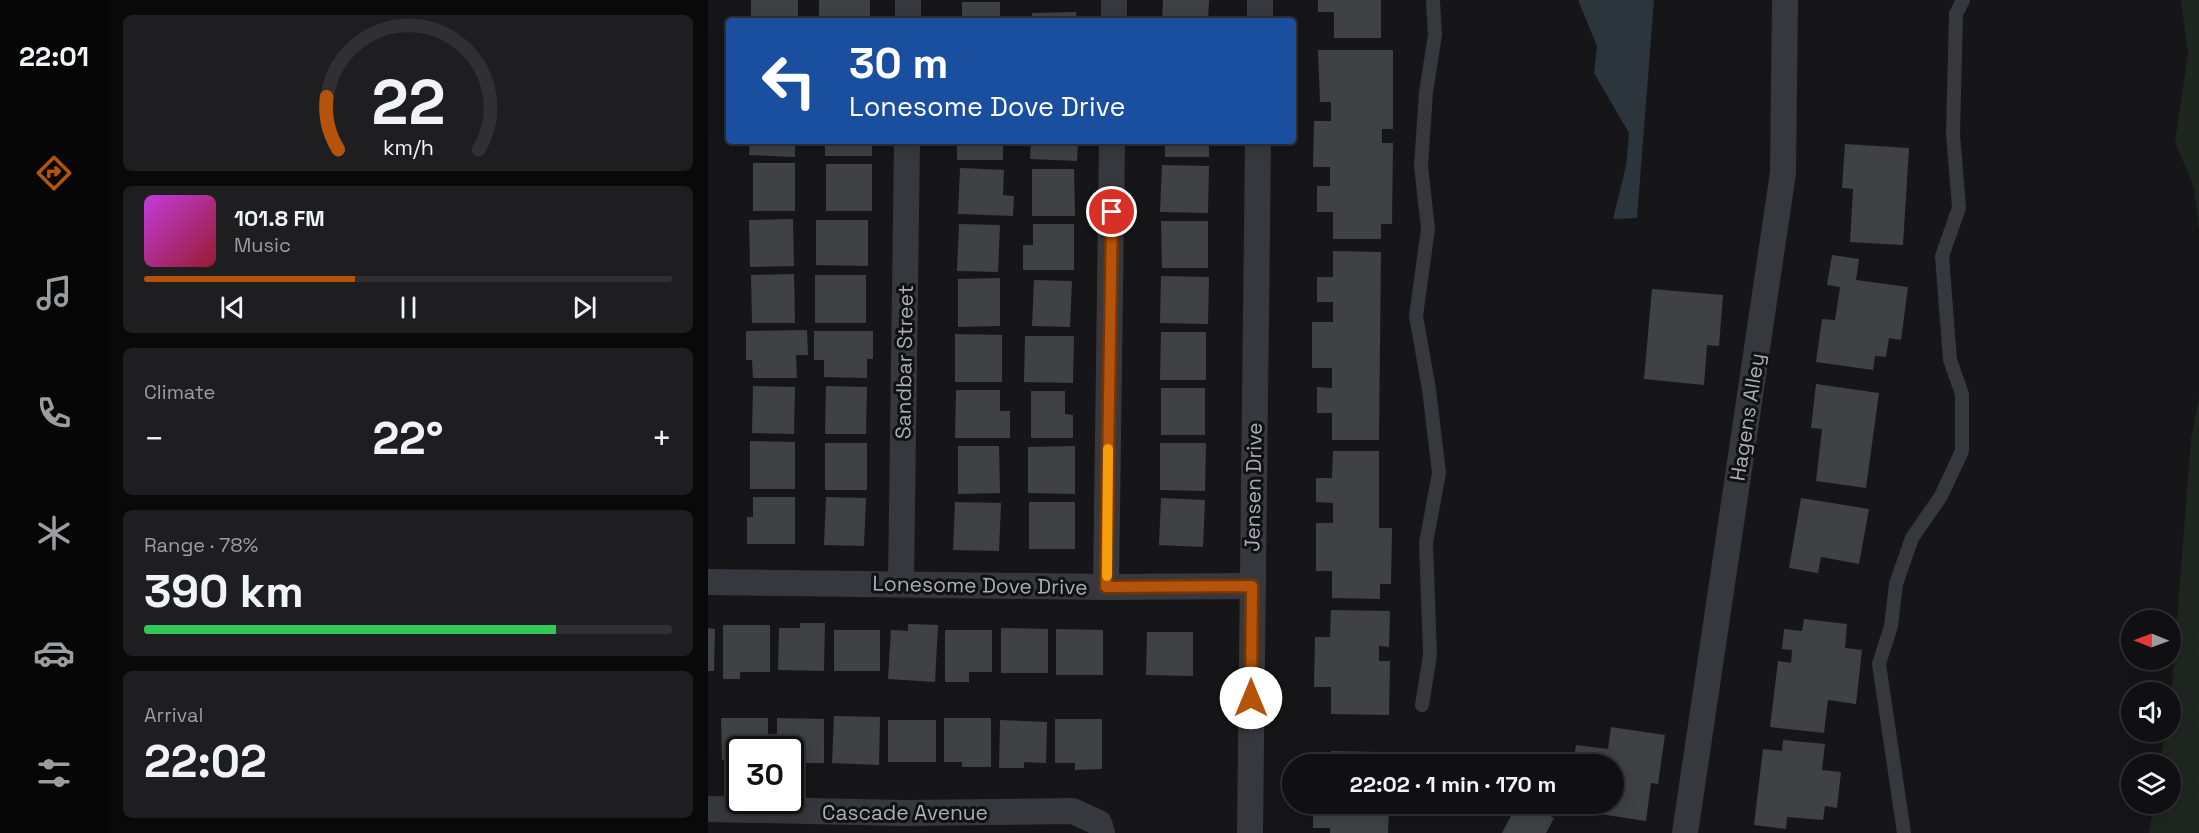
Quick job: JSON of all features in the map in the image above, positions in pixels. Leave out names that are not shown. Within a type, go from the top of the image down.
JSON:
[{"type":"street","points":[[908,0],[908,18]]},
{"type":"street","points":[[1114,0],[1114,18]]},
{"type":"street","points":[[1260,0],[1260,18]]},
{"type":"street","name":"Hagens Alley","points":[[1685,833],[1783,172],[1785,0]]},
{"type":"street","name":"Sandbar Street","points":[[901,584],[907,144]]},
{"type":"street","points":[[1106,587],[1112,144]]},
{"type":"street","name":"Jensen Drive","points":[[1250,833],[1258,144]]},
{"type":"street","name":"Lonesome Dove Drive","points":[[708,582],[1106,587],[1252,586]]},
{"type":"street","name":"Cascade Avenue","points":[[708,808],[903,823],[1073,811],[1100,828]]},
{"type":"lane","points":[[1422,705],[1430,655],[1426,543],[1439,473],[1429,388],[1416,316],[1428,229],[1421,166],[1426,92],[1435,35],[1433,0]]},
{"type":"lane","points":[[1904,833],[1879,664],[1891,626],[1896,584],[1912,538],[1941,496],[1962,451],[1962,394],[1950,360],[1942,256],[1959,208],[1953,134],[1955,25],[1956,14],[1963,0]]},
{"type":"shaded area","points":[[1578,0],[1654,0],[1637,218],[1613,219],[1626,166],[1629,133],[1594,73],[1597,46]]},
{"type":"shaded area","points":[[2181,0],[2199,0],[2199,231],[2194,187],[2175,142],[2188,54]]},
{"type":"shaded area","points":[[2199,397],[2199,833],[2149,833],[2152,814],[2181,814],[2181,754],[2162,754],[2163,742],[2181,742],[2181,682],[2172,682],[2173,670],[2181,670],[2181,610],[2178,610],[2191,439]]},
{"type":"building","points":[[751,0],[798,0],[798,18],[751,18]]},
{"type":"building","points":[[819,0],[870,0],[870,18],[819,17]]},
{"type":"building","points":[[1163,0],[1209,0],[1208,18],[1162,18]]},
{"type":"building","points":[[1318,0],[1381,0],[1381,38],[1334,38],[1334,12],[1318,12]]},
{"type":"building","points":[[962,2],[1000,2],[1000,18],[962,18]]},
{"type":"building","points":[[1076,12],[1077,18],[1032,18],[1032,13]]},
{"type":"building","points":[[1318,50],[1393,50],[1393,129],[1382,129],[1382,143],[1393,143],[1392,224],[1381,224],[1381,239],[1333,239],[1333,212],[1317,212],[1317,186],[1330,186],[1330,167],[1313,167],[1314,121],[1331,121],[1331,102],[1320,102]]},
{"type":"building","points":[[750,144],[795,144],[795,157],[749,155]]},
{"type":"building","points":[[825,144],[872,144],[872,156],[825,156]]},
{"type":"building","points":[[957,144],[1003,144],[1003,160],[957,160]]},
{"type":"building","points":[[1031,144],[1078,144],[1077,161],[1030,159]]},
{"type":"building","points":[[1165,144],[1209,144],[1209,157],[1165,157]]},
{"type":"building","points":[[1845,144],[1909,148],[1903,245],[1850,242],[1853,189],[1842,188]]},
{"type":"building","points":[[753,163],[795,163],[795,211],[753,211]]},
{"type":"building","points":[[826,164],[872,164],[872,211],[826,211]]},
{"type":"building","points":[[1162,165],[1209,166],[1208,213],[1160,212]]},
{"type":"building","points":[[960,168],[1004,170],[1003,195],[1014,196],[1013,216],[958,214]]},
{"type":"building","points":[[1032,169],[1074,169],[1075,216],[1032,216]]},
{"type":"building","points":[[793,219],[794,266],[750,267],[749,220]]},
{"type":"building","points":[[816,220],[868,220],[868,266],[816,265]]},
{"type":"building","points":[[1161,221],[1208,221],[1208,268],[1162,268]]},
{"type":"building","points":[[959,224],[1000,225],[998,272],[957,271]]},
{"type":"building","points":[[1033,224],[1074,224],[1074,270],[1023,270],[1023,245],[1033,245]]},
{"type":"building","points":[[1333,251],[1381,252],[1379,440],[1332,440],[1332,413],[1317,413],[1317,387],[1332,388],[1332,368],[1312,368],[1312,322],[1333,322],[1333,302],[1317,302],[1317,277],[1333,277]]},
{"type":"building","points":[[1832,255],[1859,259],[1856,280],[1908,287],[1901,340],[1889,338],[1886,357],[1875,356],[1873,370],[1816,362],[1822,319],[1835,320],[1840,287],[1827,285]]},
{"type":"building","points":[[794,274],[795,323],[752,323],[751,275]]},
{"type":"building","points":[[815,275],[866,275],[866,323],[815,323]]},
{"type":"building","points":[[1161,276],[1209,277],[1208,324],[1160,323]]},
{"type":"building","points":[[1000,278],[1000,326],[958,327],[958,279]]},
{"type":"building","points":[[1034,280],[1072,281],[1070,327],[1032,326]]},
{"type":"building","points":[[1652,289],[1723,295],[1719,346],[1707,345],[1704,385],[1644,379]]},
{"type":"building","points":[[807,330],[808,355],[796,355],[797,378],[753,378],[752,360],[746,360],[746,331]]},
{"type":"building","points":[[814,331],[873,331],[873,359],[867,359],[867,378],[824,377],[824,360],[814,360]]},
{"type":"building","points":[[1161,332],[1206,332],[1206,380],[1160,380]]},
{"type":"building","points":[[955,334],[1002,335],[1002,382],[955,382]]},
{"type":"building","points":[[1025,336],[1074,336],[1073,383],[1024,382]]},
{"type":"building","points":[[1816,384],[1879,393],[1866,488],[1816,481],[1822,429],[1811,428]]},
{"type":"building","points":[[753,386],[795,387],[794,434],[752,433]]},
{"type":"building","points":[[826,386],[867,387],[866,434],[825,434]]},
{"type":"building","points":[[1161,388],[1205,388],[1205,435],[1161,435]]},
{"type":"building","points":[[956,390],[1000,390],[1000,411],[1010,411],[1010,438],[955,438]]},
{"type":"building","points":[[1031,391],[1065,391],[1065,414],[1073,415],[1073,438],[1031,438]]},
{"type":"building","points":[[750,441],[795,442],[795,489],[750,489]]},
{"type":"building","points":[[825,443],[867,443],[867,490],[825,490]]},
{"type":"building","points":[[1160,443],[1206,443],[1205,491],[1160,490]]},
{"type":"building","points":[[958,446],[999,446],[1000,493],[958,494]]},
{"type":"building","points":[[1075,446],[1075,494],[1028,493],[1028,447]]},
{"type":"building","points":[[1333,451],[1379,451],[1379,528],[1392,528],[1391,584],[1380,584],[1380,599],[1332,598],[1332,571],[1316,571],[1316,523],[1333,523],[1333,503],[1316,502],[1316,478],[1332,478]]},
{"type":"building","points":[[753,497],[795,497],[795,544],[747,544],[747,517],[753,517]]},
{"type":"building","points":[[826,497],[866,498],[864,546],[824,545]]},
{"type":"building","points":[[1161,498],[1205,500],[1203,547],[1159,545]]},
{"type":"building","points":[[1801,498],[1869,509],[1859,564],[1821,557],[1818,573],[1789,568]]},
{"type":"building","points":[[955,502],[1001,503],[999,551],[953,550]]},
{"type":"building","points":[[1029,502],[1075,502],[1075,549],[1029,549]]},
{"type":"building","points":[[1331,610],[1390,611],[1389,647],[1379,646],[1379,661],[1390,661],[1389,715],[1331,714],[1331,687],[1314,687],[1315,637],[1330,637]]},
{"type":"building","points":[[1804,619],[1847,624],[1845,648],[1862,650],[1856,704],[1828,700],[1824,733],[1770,727],[1778,661],[1791,663],[1792,650],[1782,649],[1784,629],[1802,631]]},
{"type":"building","points":[[800,623],[825,623],[824,671],[778,670],[779,628],[800,628]]},
{"type":"building","points":[[908,624],[938,625],[935,682],[888,679],[891,630],[908,631]]},
{"type":"building","points":[[723,625],[770,625],[770,672],[740,672],[740,679],[723,679]]},
{"type":"building","points":[[708,628],[715,629],[714,671],[708,671]]},
{"type":"building","points":[[1001,628],[1048,629],[1048,673],[1001,673]]},
{"type":"building","points":[[1056,629],[1103,630],[1103,675],[1056,675]]},
{"type":"building","points":[[834,630],[880,630],[880,671],[834,671]]},
{"type":"building","points":[[945,630],[992,630],[992,672],[969,672],[969,682],[945,682]]},
{"type":"building","points":[[1147,632],[1193,632],[1193,676],[1146,675]]},
{"type":"building","points":[[834,716],[880,717],[879,765],[832,763]]},
{"type":"building","points":[[721,718],[768,718],[768,736],[726,736],[726,760],[722,760]]},
{"type":"building","points":[[777,718],[824,719],[824,763],[804,763],[804,736],[777,736]]},
{"type":"building","points":[[944,718],[991,718],[991,767],[962,767],[962,762],[944,762]]},
{"type":"building","points":[[1055,719],[1102,719],[1102,769],[1075,770],[1075,763],[1055,763]]},
{"type":"building","points":[[888,720],[936,720],[936,762],[888,762]]},
{"type":"building","points":[[1000,720],[1047,722],[1046,763],[1024,762],[1024,768],[999,768]]},
{"type":"building","points":[[1611,727],[1665,735],[1658,784],[1651,783],[1646,821],[1600,814],[1624,814],[1624,754],[1575,754],[1576,745],[1608,749]]},
{"type":"building","points":[[1783,740],[1825,744],[1822,770],[1841,772],[1837,808],[1825,806],[1823,820],[1787,817],[1786,829],[1754,825],[1763,749],[1782,751]]},
{"type":"building","points":[[1331,751],[1379,752],[1379,754],[1331,754]]},
{"type":"building","points":[[1313,814],[1389,814],[1388,833],[1330,833],[1330,828],[1313,828]]},
{"type":"building","points":[[1512,814],[1547,814],[1554,818],[1546,833],[1502,833]]},
{"type":"slow traffic","points":[[1107,576],[1108,449]]},
{"type":"route","points":[[1112,212],[1106,587],[1252,586],[1251,698]]}]
